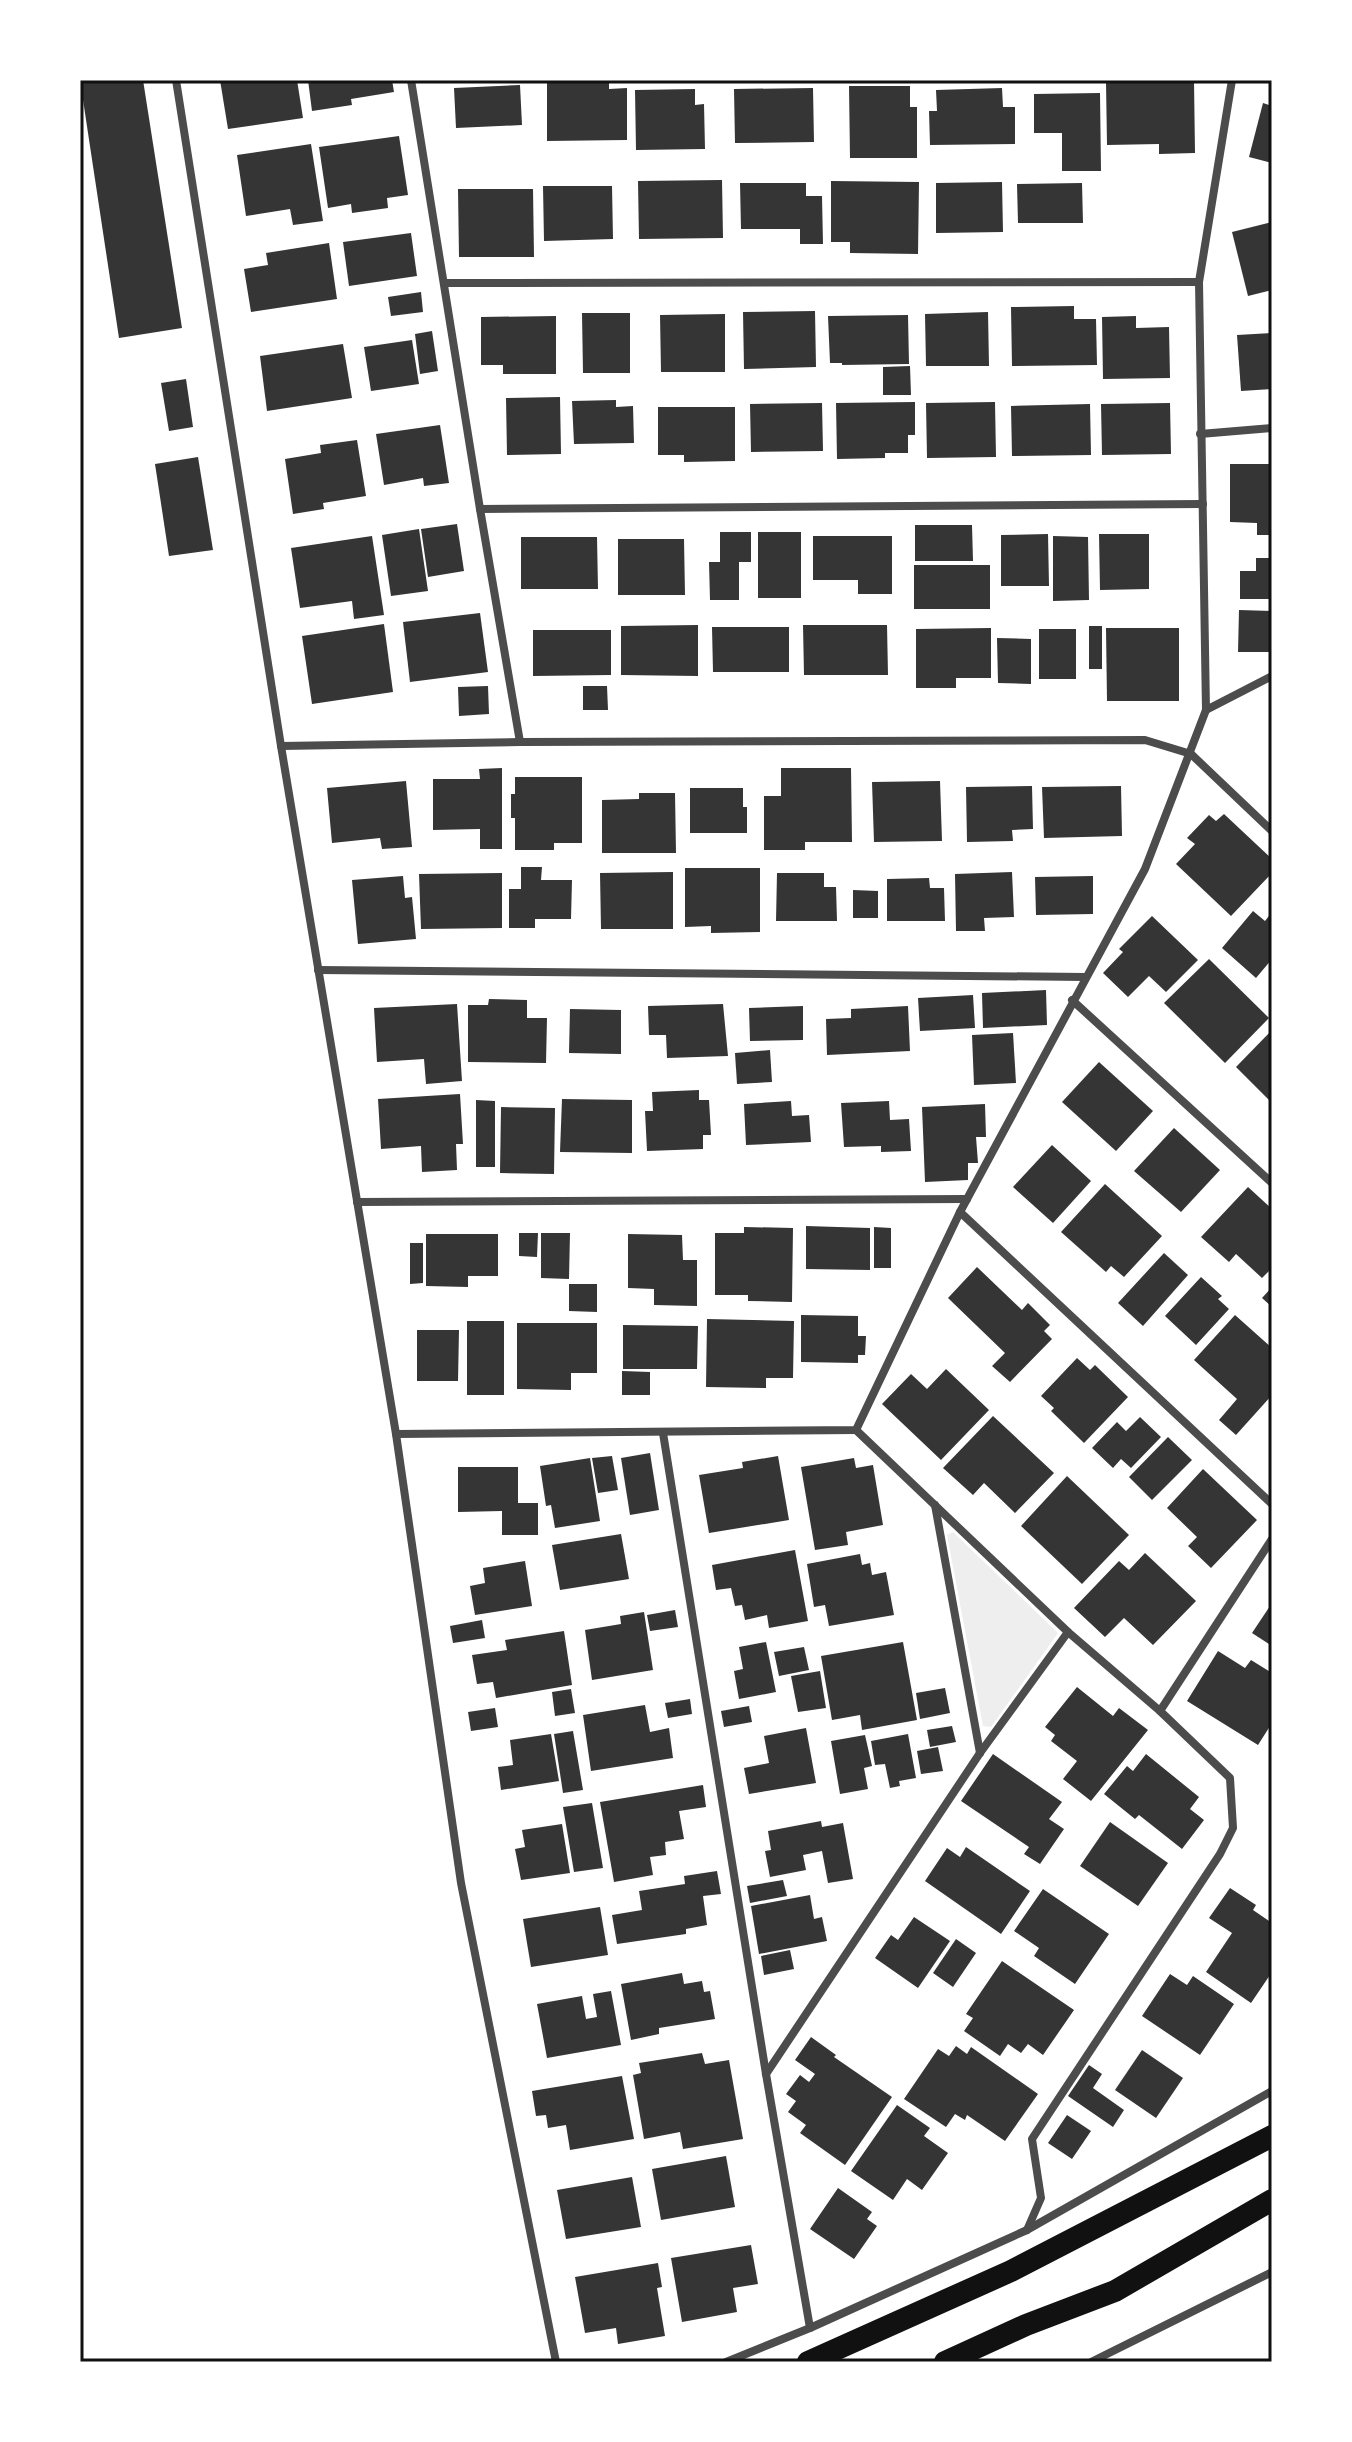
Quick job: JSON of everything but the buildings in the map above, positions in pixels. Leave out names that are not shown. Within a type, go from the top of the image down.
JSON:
[{"type":"highway","points":[[808,2362],[1011,2271],[1272,2136]]},
{"type":"highway","points":[[945,2362],[1026,2325],[1115,2291],[1272,2200]]},
{"type":"street","points":[[176,80],[281,746],[396,1434],[461,1883],[556,2362]]},
{"type":"street","points":[[411,80],[520,742]]},
{"type":"street","points":[[856,1430],[960,1212],[1145,869],[1206,710],[1199,282],[1232,80]]},
{"type":"street","points":[[444,283],[1199,282]]},
{"type":"street","points":[[1200,434],[1272,428]]},
{"type":"street","points":[[480,509],[1203,504]]},
{"type":"street","points":[[1206,710],[1272,676]]},
{"type":"street","points":[[281,746],[1145,740],[1191,754],[1272,831]]},
{"type":"street","points":[[318,970],[1085,977]]},
{"type":"street","points":[[1072,1000],[1272,1183]]},
{"type":"street","points":[[357,1202],[967,1199]]},
{"type":"street","points":[[960,1212],[1272,1504]]},
{"type":"street","points":[[396,1434],[856,1430],[1068,1632],[1160,1711],[1230,1778],[1233,1828],[1220,1854],[1032,2139],[1041,2198],[1027,2230]]},
{"type":"street","points":[[663,1433],[810,2328]]},
{"type":"street","points":[[935,1505],[980,1753]]},
{"type":"street","points":[[1160,1711],[1272,1539]]},
{"type":"street","points":[[766,2074],[980,1753],[1068,1632]]},
{"type":"street","points":[[726,2362],[810,2328],[1027,2230],[1272,2091]]},
{"type":"street","points":[[1091,2362],[1272,2272]]},
{"type":"shaded area","points":[[953,1532],[1058,1633],[991,1727],[983,1726],[947,1535]]}]
